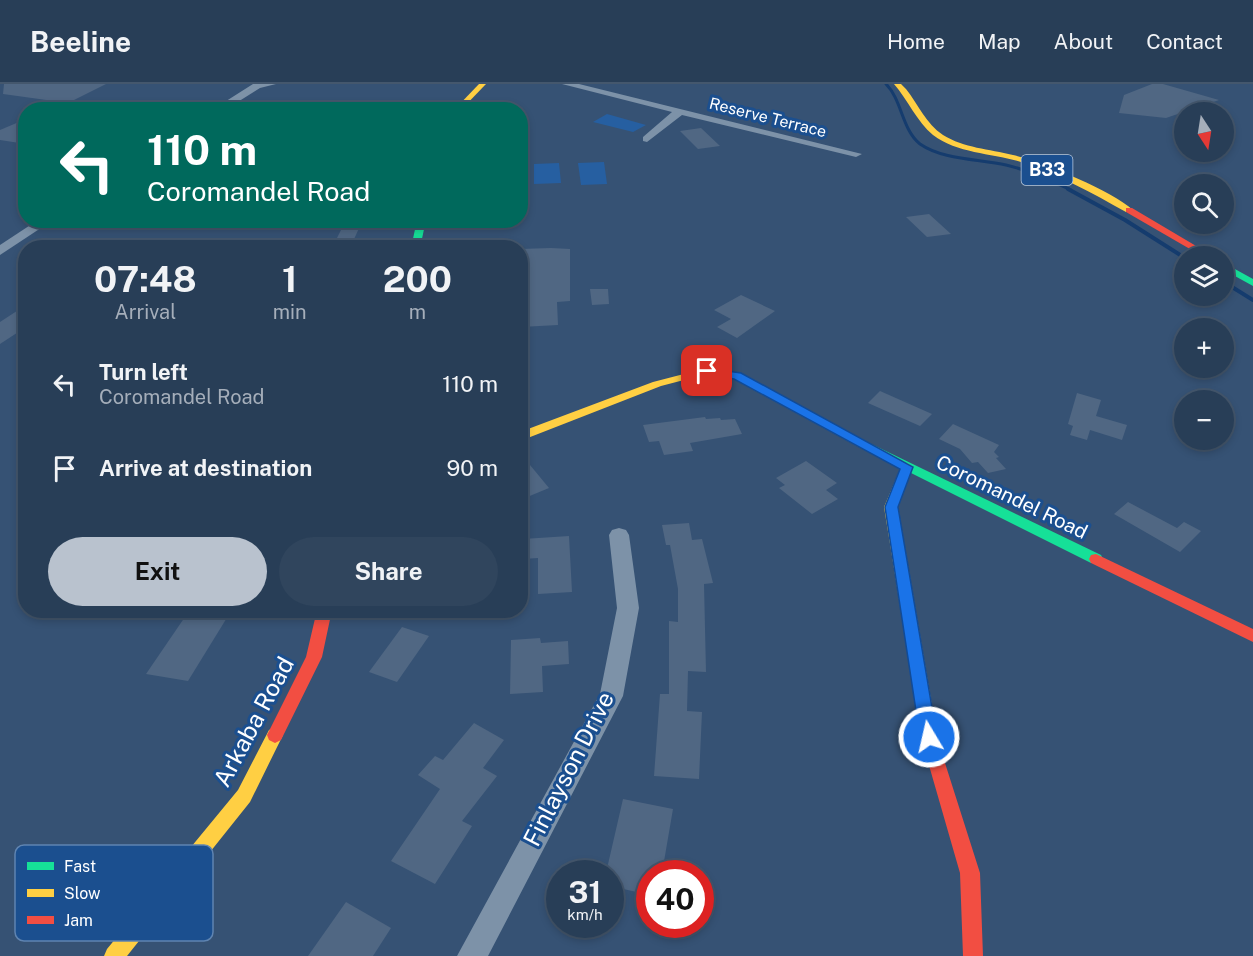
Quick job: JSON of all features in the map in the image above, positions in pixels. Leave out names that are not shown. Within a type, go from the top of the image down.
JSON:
[{"type":"street","points":[[230,102],[258,85],[271,84]]},
{"type":"street","points":[[465,102],[483,84]]},
{"type":"street","name":"Reserve Terrace","points":[[567,84],[856,154]]},
{"type":"street","name":"B33","points":[[897,84],[908,93],[926,126],[942,138],[1026,161],[1052,172],[1190,246]]},
{"type":"street","points":[[647,140],[680,111]]},
{"type":"street","points":[[0,251],[35,228]]},
{"type":"street","points":[[1234,272],[1253,284]]},
{"type":"street","name":"Coromandel Road","points":[[528,434],[657,384],[707,371],[737,376],[907,467],[1253,636]]},
{"type":"street","points":[[907,467],[891,507],[929,737],[970,873],[973,956]]},
{"type":"street","name":"Finlayson Drive","points":[[472,956],[610,696],[628,608],[619,535]]},
{"type":"street","name":"Arkaba Road","points":[[204,845],[244,795],[314,657],[322,618]]},
{"type":"street","name":"Arkaba Road","points":[[114,956],[126,941]]},
{"type":"shaded area","points":[[607,114],[646,125],[633,132],[593,122]]},
{"type":"shaded area","points":[[604,162],[607,184],[581,185],[578,163]]},
{"type":"shaded area","points":[[559,163],[561,183],[534,184],[534,164]]},
{"type":"building","points":[[4,84],[106,84],[70,102],[3,94]]},
{"type":"building","points":[[1152,84],[1163,84],[1219,100],[1174,102],[1174,115],[1166,118],[1119,113],[1124,95]]},
{"type":"building","points":[[18,122],[18,143],[0,140],[0,130]]},
{"type":"building","points":[[701,128],[720,146],[698,149],[680,131]]},
{"type":"building","points":[[929,214],[951,234],[927,237],[906,217]]},
{"type":"building","points":[[342,228],[359,228],[354,240],[336,240]]},
{"type":"building","points":[[528,249],[570,249],[570,301],[557,302],[558,325],[528,327]]},
{"type":"building","points":[[590,289],[608,289],[609,304],[592,305]]},
{"type":"building","points":[[741,295],[775,311],[737,338],[717,327],[731,319],[714,310]]},
{"type":"building","points":[[18,310],[18,332],[0,344],[0,322]]},
{"type":"building","points":[[880,391],[932,414],[920,426],[868,403]]},
{"type":"building","points":[[1077,393],[1101,400],[1096,416],[1127,425],[1122,440],[1090,430],[1087,440],[1070,435],[1073,426],[1068,424]]},
{"type":"building","points":[[705,417],[721,420],[735,419],[742,434],[690,443],[693,451],[664,455],[659,441],[649,442],[643,425]]},
{"type":"building","points":[[953,424],[999,445],[994,452],[999,457],[996,458],[1006,469],[988,473],[978,462],[972,463],[960,449],[939,439]]},
{"type":"building","points":[[806,461],[837,483],[826,490],[838,499],[812,514],[779,488],[785,485],[776,478]]},
{"type":"building","points":[[530,465],[549,488],[528,497],[528,466]]},
{"type":"building","points":[[1128,502],[1177,528],[1184,522],[1201,531],[1180,552],[1114,514]]},
{"type":"building","points":[[689,523],[692,540],[702,539],[713,583],[704,584],[706,672],[688,671],[687,711],[702,712],[699,779],[654,776],[660,694],[669,694],[669,621],[678,622],[678,589],[670,545],[666,545],[662,525]]},
{"type":"building","points":[[569,536],[572,592],[538,594],[538,558],[528,559],[528,539]]},
{"type":"building","points":[[184,618],[227,618],[188,681],[146,674]]},
{"type":"building","points":[[402,627],[429,636],[397,682],[369,672]]},
{"type":"building","points":[[540,638],[541,643],[568,641],[569,664],[542,666],[543,692],[510,694],[511,640]]},
{"type":"building","points":[[474,723],[504,740],[483,768],[497,776],[462,821],[472,826],[435,884],[391,861],[440,789],[418,775],[435,756],[443,760]]},
{"type":"building","points":[[623,799],[673,809],[664,860],[636,860],[636,892],[624,889],[624,860],[609,860]]},
{"type":"building","points":[[346,902],[391,928],[373,956],[308,956]]},
{"type":"waterway","points":[[886,84],[896,98],[909,131],[920,144],[950,156],[1014,167],[1071,190]]},
{"type":"waterway","points":[[1068,189],[1125,220],[1174,251]]},
{"type":"waterway","points":[[1234,288],[1253,300]]},
{"type":"traffic: fast","points":[[417,240],[420,228]]},
{"type":"traffic: fast","points":[[1234,272],[1253,283]]},
{"type":"traffic: fast","points":[[863,444],[1096,559]]},
{"type":"traffic: slow","points":[[465,102],[483,84]]},
{"type":"traffic: slow","points":[[897,84],[909,97],[928,126],[941,137],[971,149],[1014,158],[1038,166],[1078,183],[1129,210]]},
{"type":"traffic: slow","points":[[528,434],[657,384],[707,371],[737,376],[863,444]]},
{"type":"traffic: slow","points":[[907,467],[891,507],[930,741]]},
{"type":"traffic: slow","points":[[204,845],[244,796],[275,735]]},
{"type":"traffic: slow","points":[[114,956],[126,941]]},
{"type":"traffic: jam","points":[[1129,210],[1191,246]]},
{"type":"traffic: jam","points":[[1096,559],[1253,636]]},
{"type":"traffic: jam","points":[[275,735],[314,657],[323,618]]},
{"type":"traffic: jam","points":[[930,741],[970,873],[973,956]]},
{"type":"route","points":[[707,371],[737,376],[907,467],[891,507],[929,737]]}]
